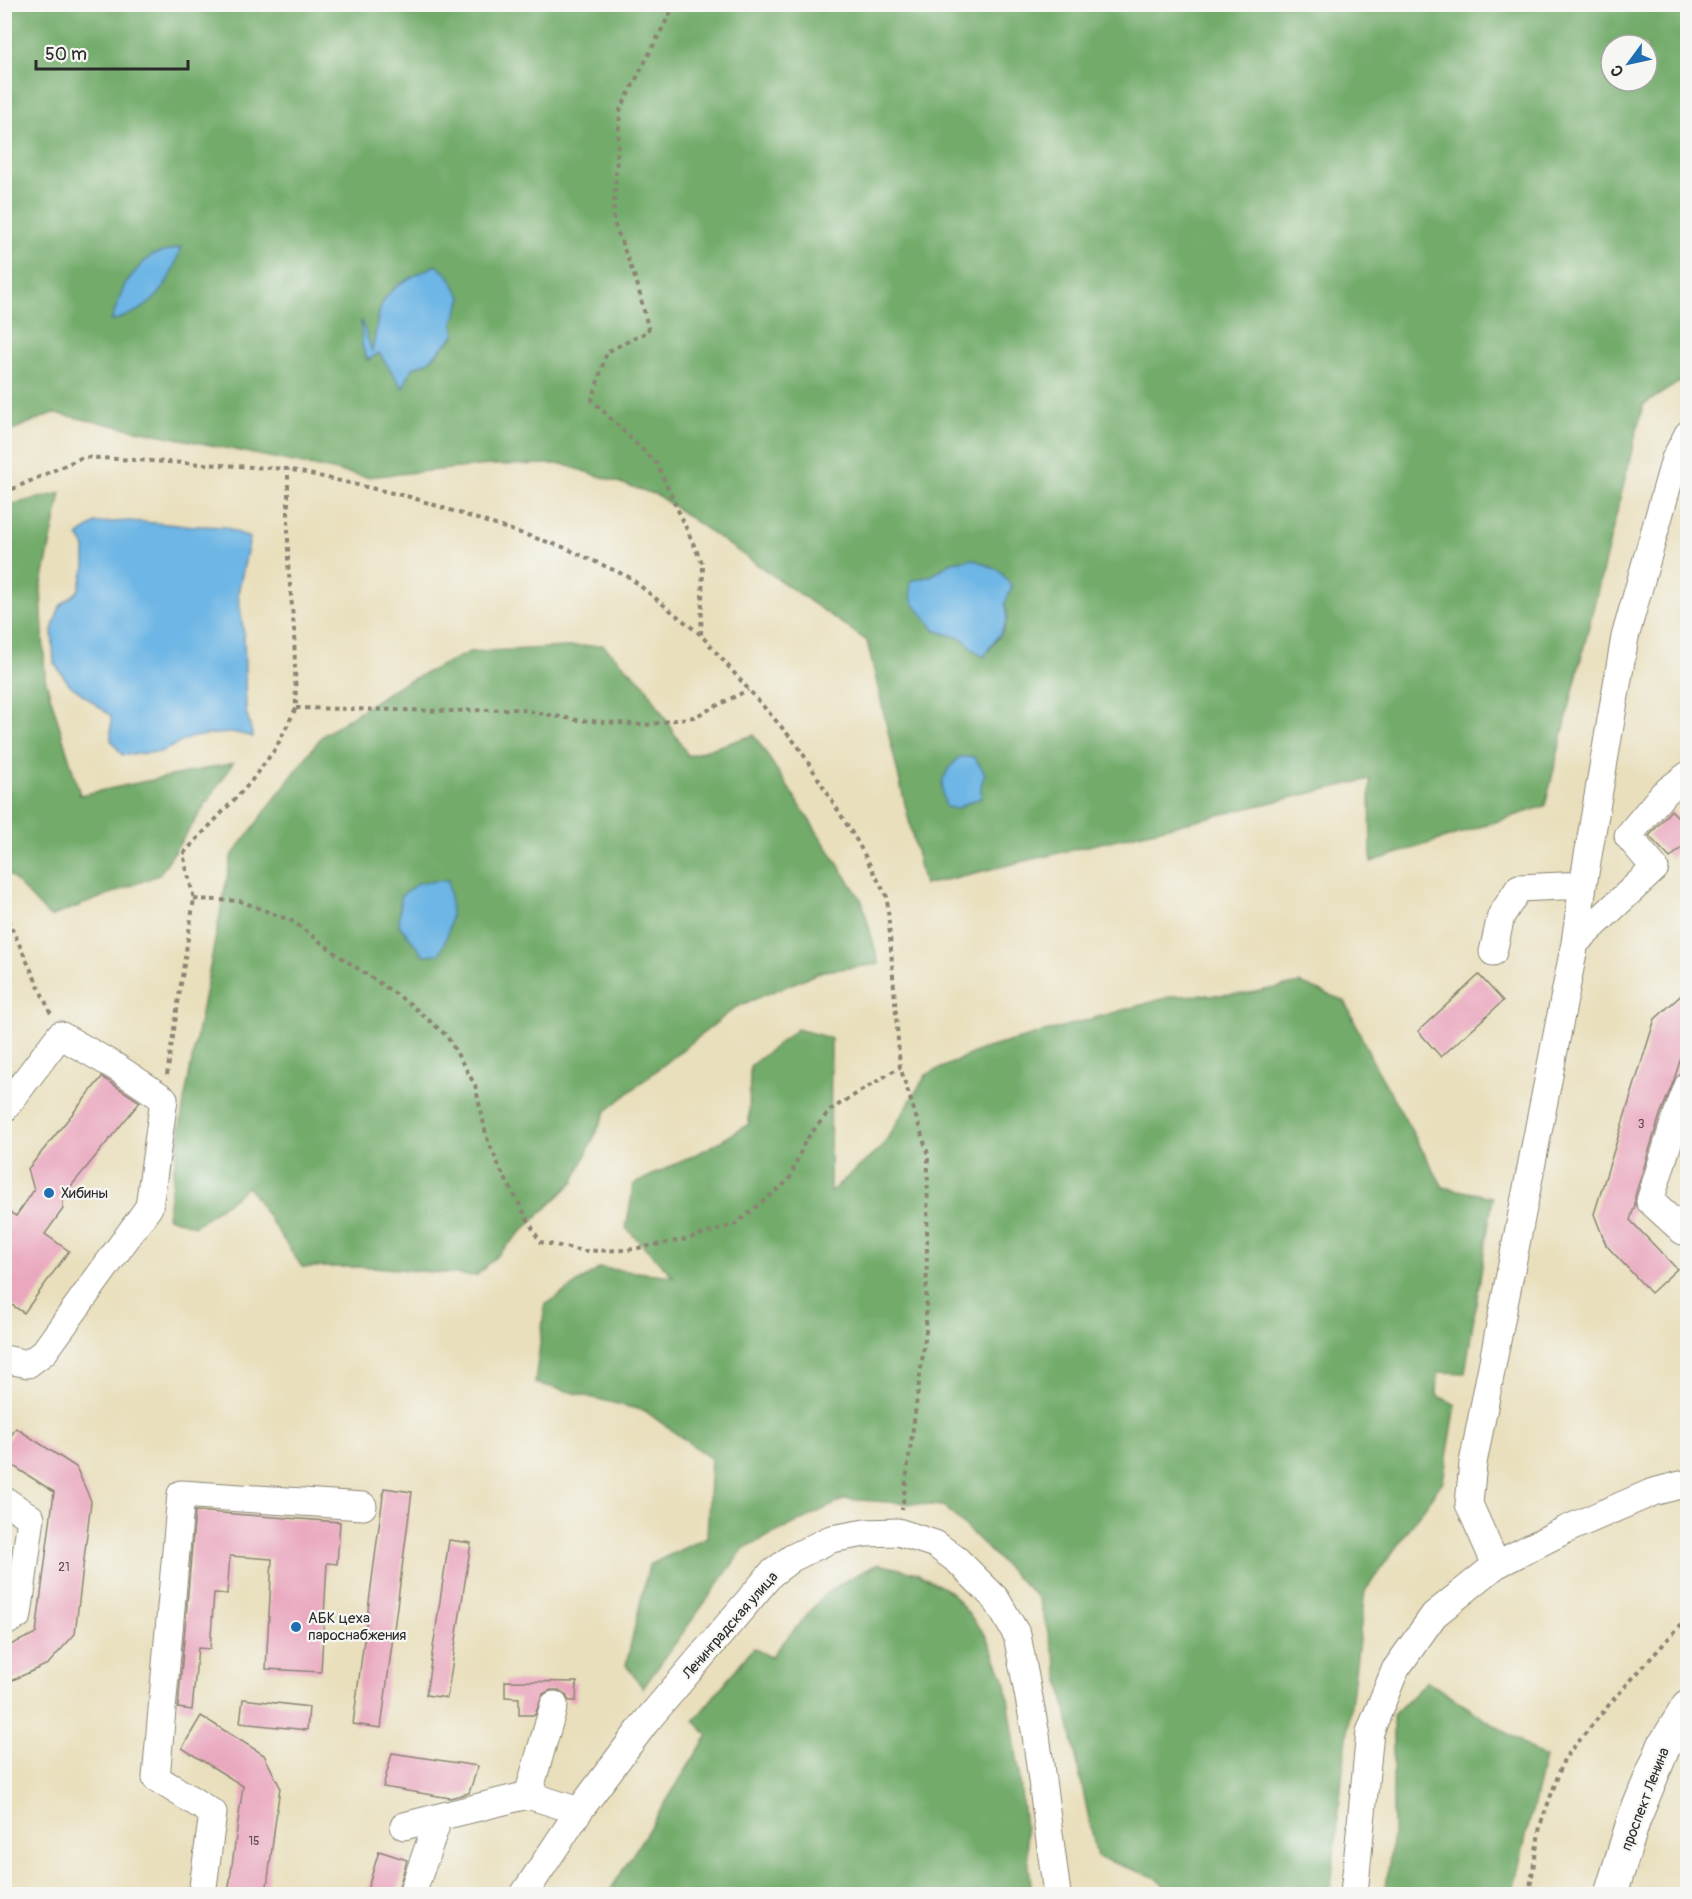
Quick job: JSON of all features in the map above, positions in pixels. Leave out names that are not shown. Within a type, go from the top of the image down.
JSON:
[{"type":"main road","name":"проспект Ленина","points":[[1611,1894],[1634,1820],[1664,1746],[1688,1707]]},
{"type":"street","points":[[1496,1565],[1469,1504],[1473,1463],[1575,943],[1625,637],[1675,459],[1688,434]]},
{"type":"street","points":[[1575,943],[1655,868],[1628,836],[1663,794],[1688,775]]},
{"type":"street","points":[[1493,952],[1501,916],[1519,888],[1583,885]]},
{"type":"street","points":[[4,1109],[60,1035],[116,1066],[164,1099],[149,1207],[44,1352],[28,1364],[4,1359]]},
{"type":"street","points":[[1683,1230],[1650,1201],[1688,1086]]},
{"type":"street","points":[[1354,1894],[1370,1731],[1395,1670],[1434,1615],[1496,1565],[1576,1525],[1653,1492],[1688,1483]]},
{"type":"street","points":[[202,1894],[213,1813],[156,1778],[181,1494],[363,1506]]},
{"type":"street","points":[[4,1500],[31,1518],[18,1615],[4,1623]]},
{"type":"street","name":"Ленинградская улица","points":[[524,1894],[579,1811],[645,1723],[771,1574],[792,1558],[831,1539],[865,1533],[898,1532],[935,1545],[957,1560],[996,1599],[1017,1635],[1036,1735],[1057,1894]]},
{"type":"street","points":[[528,1795],[554,1705]]},
{"type":"street","points":[[404,1826],[528,1795],[579,1811]]},
{"type":"street","points":[[412,1894],[439,1817]]},
{"type":"path","points":[[675,4],[620,110],[613,220],[637,283],[649,331],[607,352],[592,400],[657,464],[703,565],[701,635]]},
{"type":"path","points":[[4,494],[83,457],[288,469],[410,497],[563,547],[629,577],[701,635],[798,746],[857,841],[887,897],[900,1067],[928,1154],[926,1331],[898,1532]]},
{"type":"path","points":[[164,1099],[194,899],[183,854],[249,784],[276,748],[296,708],[294,628],[288,564],[288,469]]},
{"type":"path","points":[[296,708],[517,710],[577,720],[645,725],[694,717],[748,690]]},
{"type":"path","points":[[194,899],[240,901],[292,921],[409,1003],[447,1036],[475,1084],[487,1138],[500,1169],[540,1242],[583,1251],[627,1250],[683,1240],[734,1225],[789,1179],[806,1141],[830,1110],[900,1067]]},
{"type":"path","points":[[4,911],[60,1035]]},
{"type":"path","points":[[1683,1230],[1688,1302]]},
{"type":"path","points":[[1529,1894],[1540,1826],[1564,1759],[1613,1700],[1688,1617]]},
{"type":"green space","points":[[5,5],[1687,5],[1687,377],[1643,405],[1545,806],[1371,862],[1370,779],[924,885],[867,641],[657,495],[562,464],[489,465],[367,477],[53,413],[5,433]],"holes":[[[462,298],[453,322],[455,335],[429,361],[412,368],[379,353],[367,360],[361,323],[372,353],[375,338]],[[952,562],[1005,603],[1006,623],[984,657],[964,639],[934,630],[911,581],[933,575]]]},
{"type":"green space","points":[[61,493],[41,588],[45,678],[80,795],[233,763],[159,875],[50,917],[5,870],[4,506]]},
{"type":"green space","points":[[603,645],[645,685],[688,756],[754,735],[862,901],[879,964],[823,971],[736,1007],[606,1111],[574,1181],[476,1276],[374,1267],[302,1267],[248,1187],[195,1226],[167,1217],[184,1102],[231,857],[322,736],[398,686],[470,652]]},
{"type":"green space","points":[[1300,983],[1345,1001],[1372,1060],[1443,1187],[1493,1197],[1465,1373],[1438,1372],[1437,1395],[1456,1405],[1443,1481],[1365,1591],[1331,1886],[1316,1894],[1172,1894],[1157,1878],[1097,1857],[1056,1662],[1039,1599],[944,1506],[845,1499],[744,1548],[643,1688],[626,1665],[649,1565],[707,1537],[711,1459],[645,1411],[535,1383],[545,1305],[600,1268],[673,1276],[626,1228],[634,1184],[711,1147],[749,1124],[750,1066],[797,1029],[831,1038],[830,1192],[882,1147],[926,1075],[980,1050],[1173,996],[1245,994]]},
{"type":"green space","points":[[878,1564],[917,1573],[951,1592],[987,1637],[1006,1684],[1019,1772],[1032,1894],[603,1894],[611,1889],[708,1735],[694,1721],[753,1648],[771,1657],[822,1597],[848,1579]]},
{"type":"green space","points":[[1427,1681],[1545,1758],[1512,1894],[1385,1894],[1393,1833],[1393,1715]]},
{"type":"water","points":[[181,247],[171,275],[158,295],[139,310],[111,321],[125,284],[139,267],[152,255]]},
{"type":"water","points":[[436,265],[448,275],[462,298],[453,322],[455,334],[429,361],[412,368],[403,388],[379,353],[368,360],[362,346],[361,320],[372,351],[379,313],[387,296],[401,283]]},
{"type":"water","points":[[130,521],[225,527],[250,538],[238,593],[244,635],[246,712],[253,737],[237,733],[212,734],[189,738],[161,752],[122,755],[111,740],[111,716],[69,684],[54,663],[52,630],[60,606],[78,591],[85,568],[85,547],[78,536],[95,523]]},
{"type":"water","points":[[973,559],[1000,571],[1012,587],[1005,603],[1007,620],[984,657],[963,639],[934,630],[916,608],[911,590],[911,581],[933,575],[952,562]]},
{"type":"water","points":[[959,757],[974,757],[985,773],[981,786],[981,798],[956,809],[946,807],[942,785],[945,774]]},
{"type":"water","points":[[448,880],[451,910],[447,935],[439,954],[424,955],[399,925],[401,896],[418,883]]},
{"type":"building","points":[[1671,810],[1688,827],[1688,842],[1670,858],[1649,836]]},
{"type":"building","points":[[1479,975],[1503,1001],[1441,1057],[1418,1031]]},
{"type":"building","points":[[1688,989],[1688,1035],[1660,1115],[1630,1220],[1677,1269],[1651,1293],[1606,1245],[1594,1214],[1655,1019]]},
{"type":"building","name":"Хибины","points":[[102,1077],[140,1102],[63,1196],[63,1209],[45,1234],[69,1251],[24,1313],[4,1300],[4,1209],[16,1216],[34,1190],[28,1169]]},
{"type":"building","points":[[16,1428],[76,1467],[91,1501],[75,1634],[48,1664],[4,1684],[4,1648],[36,1633],[54,1492],[4,1460],[4,1446]]},
{"type":"building","points":[[384,1488],[412,1492],[381,1728],[353,1724]]},
{"type":"building","points":[[195,1511],[340,1522],[337,1564],[327,1563],[321,1672],[266,1669],[272,1559],[230,1556],[227,1594],[214,1593],[210,1649],[198,1648],[192,1710],[178,1708]]},
{"type":"building","points":[[449,1540],[471,1543],[447,1698],[426,1695]]},
{"type":"building","points":[[505,1681],[577,1682],[576,1701],[569,1701],[566,1695],[559,1690],[551,1690],[543,1694],[535,1715],[519,1715],[519,1698],[505,1697]]},
{"type":"building","points":[[243,1699],[309,1707],[307,1730],[240,1723]]},
{"type":"building","points":[[201,1716],[264,1755],[280,1787],[266,1894],[228,1894],[243,1786],[182,1748]]},
{"type":"building","points":[[392,1753],[478,1766],[469,1793],[450,1798],[383,1787]]},
{"type":"building","points":[[379,1851],[407,1860],[397,1894],[366,1894]]},
{"type":"place","name":"Хибины","points":[[49,1193]]},
{"type":"place","name":"АБК цеха пароснабжения","points":[[296,1627]]}]
